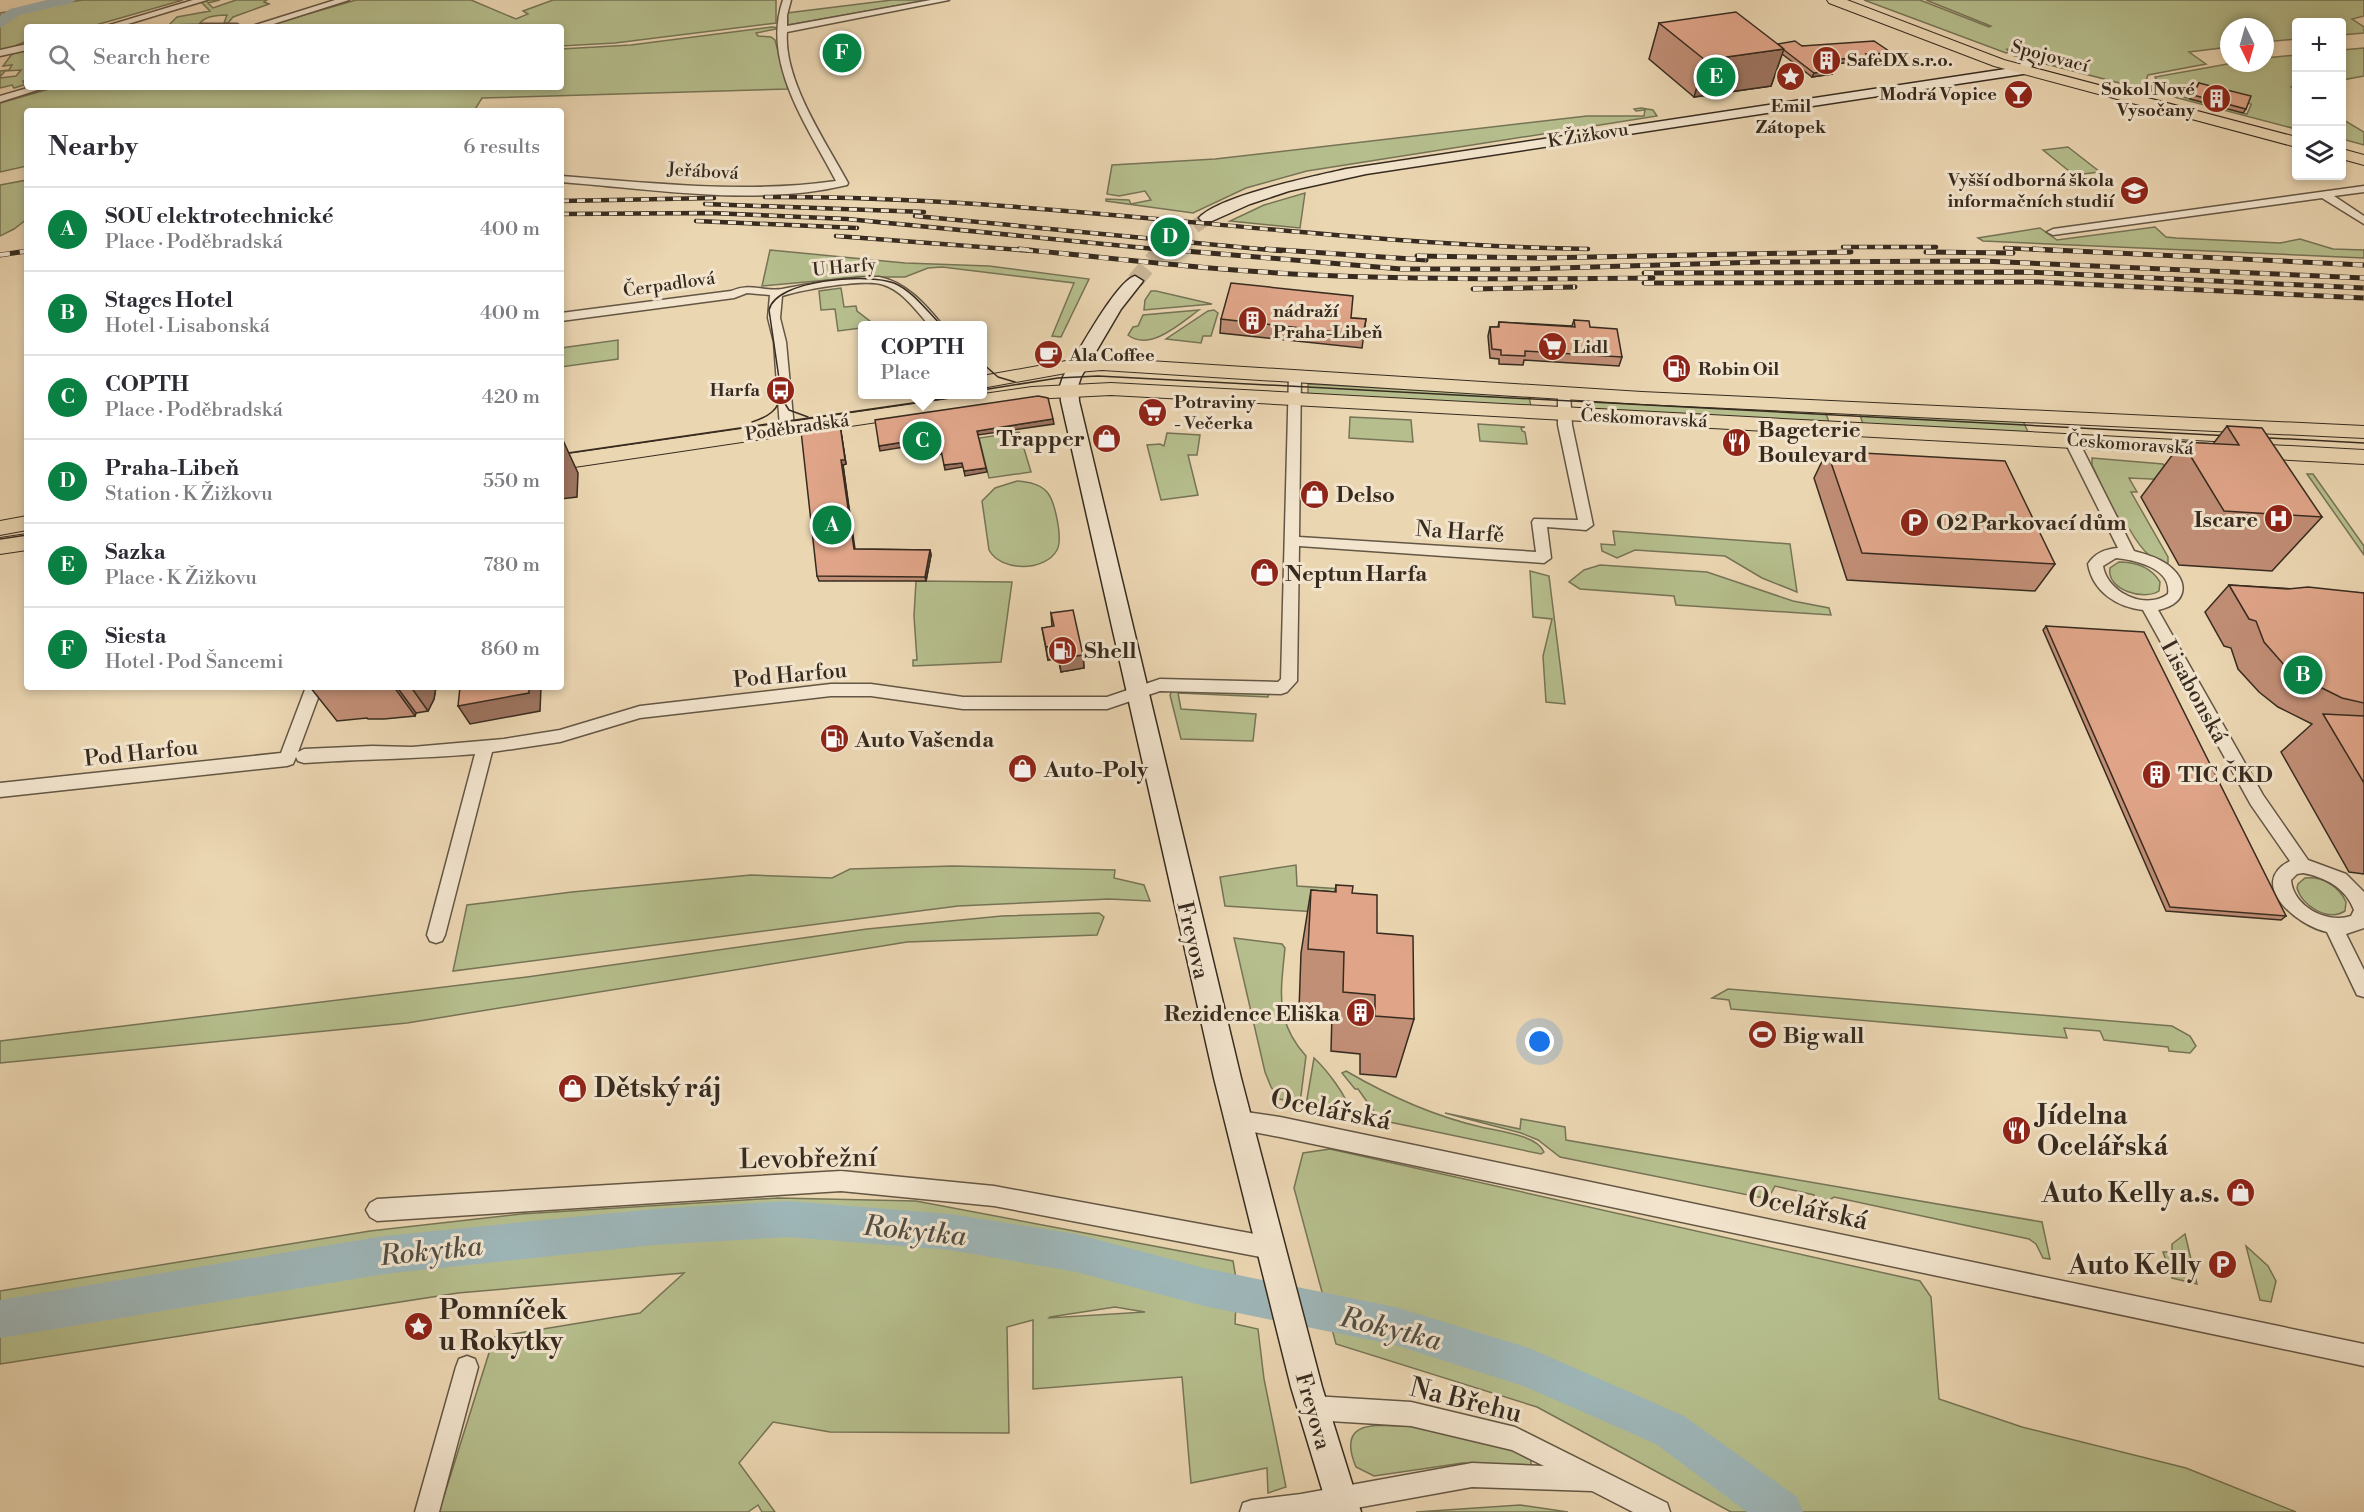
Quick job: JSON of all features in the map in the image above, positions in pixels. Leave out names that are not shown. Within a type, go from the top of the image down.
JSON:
[{"type":"main road","name":"Spojovací","points":[[1834,0],[1967,52],[2292,134]]},
{"type":"main road","name":"Spojovací","points":[[1850,0],[2025,67],[2292,141]]},
{"type":"main road","points":[[1967,52],[1981,64],[1982,69],[1976,76]]},
{"type":"main road","name":"K Žižkovu","points":[[1207,218],[1251,199],[1302,182],[1366,170],[2025,67]]},
{"type":"main road","points":[[2346,148],[2364,153]]},
{"type":"main road","points":[[2346,155],[2364,160]]},
{"type":"main road","points":[[1068,390],[1070,380],[1114,307],[1135,281]]},
{"type":"main road","points":[[987,379],[1079,365]]},
{"type":"main road","name":"Českomoravská","points":[[1079,365],[1147,366],[1564,393],[2364,432]]},
{"type":"main road","name":"Českomoravská","points":[[1068,390],[1110,389],[1294,398],[2364,457]]},
{"type":"main road","name":"Poděbradská","points":[[564,445],[1068,390]]},
{"type":"main road","name":"Freyova","points":[[1068,390],[1136,693],[1239,1121],[1294,1339],[1342,1506]]},
{"type":"main road","name":"Poděbradská","points":[[564,461],[787,421],[884,399]]},
{"type":"main road","points":[[0,528],[24,524]]},
{"type":"main road","points":[[0,546],[24,542]]},
{"type":"street","points":[[119,24],[203,0]]},
{"type":"street","points":[[255,24],[259,20],[306,0]]},
{"type":"street","points":[[262,24],[345,0]]},
{"type":"street","points":[[787,0],[782,15],[783,30],[945,0]]},
{"type":"street","name":"Jeřábová","points":[[564,179],[729,190],[818,188],[843,183],[788,73],[780,40],[783,30]]},
{"type":"street","points":[[0,62],[4,52],[24,48]]},
{"type":"street","points":[[0,99],[32,90]]},
{"type":"street","points":[[2053,232],[2364,189]]},
{"type":"street","points":[[2325,195],[2364,221]]},
{"type":"street","name":"U Harfy","points":[[777,295],[863,280],[883,280],[897,288],[932,321]]},
{"type":"street","name":"Čerpadlová","points":[[564,317],[734,294],[745,289],[777,295]]},
{"type":"street","points":[[777,295],[787,421]]},
{"type":"street","points":[[1292,541],[1295,375]]},
{"type":"street","points":[[1564,393],[1565,414]]},
{"type":"street","name":"Na Harfě","points":[[1292,541],[1544,558],[1539,522],[1586,525],[1565,414]]},
{"type":"street","points":[[2071,441],[2128,554]]},
{"type":"street","name":"Pod Harfou","points":[[0,790],[295,758],[485,747],[560,736],[640,712],[831,690],[871,690],[963,703],[1107,704],[1161,685],[1281,688],[1289,681],[1292,541]]},
{"type":"street","points":[[2128,554],[2151,561],[2169,574],[2174,582],[2175,597],[2169,602],[2148,605],[2130,601],[2113,593],[2098,579],[2095,564],[2106,555],[2128,554]]},
{"type":"street","name":"Lisabonská","points":[[2148,605],[2257,800],[2302,866]]},
{"type":"street","points":[[295,758],[313,690]]},
{"type":"street","points":[[436,936],[485,747]]},
{"type":"street","points":[[2302,866],[2326,871],[2352,889],[2361,903],[2362,917],[2358,922],[2343,927],[2332,926],[2315,920],[2298,910],[2284,893],[2282,877],[2293,867],[2302,866]]},
{"type":"street","points":[[2332,926],[2364,989]]},
{"type":"street","name":"Ocelářská","points":[[1239,1121],[1292,1129],[2364,1355]]},
{"type":"street","name":"Levobřežní","points":[[377,1210],[841,1180],[994,1196],[1271,1248]]},
{"type":"street","points":[[2341,1350],[2364,1340]]},
{"type":"street","points":[[427,1512],[467,1367]]},
{"type":"street","name":"Na Břehu","points":[[1313,1408],[1411,1414],[1515,1439],[1658,1512]]},
{"type":"street","name":"Na Břehu","points":[[1252,1512],[1342,1506],[1472,1475],[1597,1480]]},
{"type":"green space","points":[[82,0],[183,0],[99,24],[24,24],[24,42],[0,52],[0,13]]},
{"type":"green space","points":[[220,0],[208,3],[213,8],[236,0],[267,0],[264,2],[269,4],[233,17],[228,23],[224,23],[227,15],[208,17],[199,24],[170,24],[177,17],[210,11],[201,2]]},
{"type":"green space","points":[[356,0],[471,0],[516,19],[528,14],[523,11],[553,0],[776,0],[776,23],[615,43],[564,46],[564,24],[272,24]]},
{"type":"green space","points":[[892,0],[929,0],[788,25],[787,13]]},
{"type":"green space","points":[[1864,0],[1920,0],[1989,27],[1991,26],[1926,0],[2364,0],[2364,16],[2352,19],[2364,27],[2364,33],[2346,35],[2346,18],[2292,18],[2292,39],[2274,41],[2274,18],[2220,18],[2220,48],[2189,52],[2206,64],[2148,75],[2143,89],[2015,56],[2024,52],[2006,49],[2010,52],[2006,53]]},
{"type":"green space","points":[[772,27],[781,28],[756,33],[758,36],[771,37],[775,40],[788,89],[482,98],[476,108],[24,108],[24,167],[0,172],[0,103],[46,90],[564,90],[564,49],[631,45]]},
{"type":"green space","points":[[2364,48],[2364,76],[2346,79],[2346,50]]},
{"type":"green space","points":[[24,51],[24,85],[0,88],[0,78],[16,76],[21,70],[5,71],[0,77],[0,71],[9,70],[12,65],[3,66],[12,54]]},
{"type":"green space","points":[[2292,55],[2292,128],[2151,91],[2151,85],[2158,82],[2155,77],[2220,65],[2220,72],[2274,72],[2274,57]],"holes":[[[2188,88],[2251,104],[2247,114],[2183,97],[2186,92],[2181,91]]]},
{"type":"green space","points":[[1634,109],[1653,110],[1657,116],[1307,171],[1246,188],[1193,213],[1106,201],[1106,199],[1129,200],[1131,204],[1151,200],[1145,191],[1119,196],[1107,194],[1112,165],[1215,159],[1587,116],[1644,116],[1645,110],[1636,111]]},
{"type":"green space","points":[[2346,121],[2364,132],[2364,145],[2346,140]]},
{"type":"green space","points":[[2068,147],[2100,172],[2074,175],[2043,150]]},
{"type":"green space","points":[[24,181],[24,221],[0,236],[0,185]]},
{"type":"green space","points":[[1305,193],[1300,228],[1230,221],[1264,205]]},
{"type":"green space","points":[[2155,227],[2166,237],[2176,238],[2280,243],[2300,239],[2333,249],[2364,250],[2364,258],[1983,241],[1978,238],[2040,228],[2057,240]]},
{"type":"green space","points":[[770,250],[905,263],[989,266],[1089,279],[1061,337],[1052,336],[1074,283],[942,267],[928,268],[905,277],[861,277],[762,286]]},
{"type":"green space","points":[[841,288],[844,307],[856,306],[857,311],[870,321],[858,321],[858,328],[838,331],[835,309],[821,310],[819,291]]},
{"type":"green space","points":[[1151,291],[1212,304],[1144,310],[1145,300]]},
{"type":"green space","points":[[1199,310],[1165,334],[1155,338],[1137,339],[1128,335],[1133,327],[1138,326],[1143,315]]},
{"type":"green space","points":[[1214,310],[1218,313],[1211,336],[1203,336],[1201,343],[1166,339],[1208,311]]},
{"type":"green space","points":[[618,340],[618,359],[564,367],[564,348]]},
{"type":"green space","points":[[1308,384],[1529,396],[1531,407],[1308,395]]},
{"type":"green space","points":[[1585,399],[1825,411],[1829,422],[1587,410]]},
{"type":"green space","points":[[1859,412],[2023,421],[2028,432],[1863,424]]},
{"type":"green space","points":[[1350,417],[1411,420],[1413,442],[1349,438]]},
{"type":"green space","points":[[1478,424],[1525,427],[1521,428],[1525,432],[1527,444],[1480,441]]},
{"type":"green space","points":[[1019,432],[1031,472],[989,478],[979,438]]},
{"type":"green space","points":[[1167,433],[1200,435],[1197,455],[1188,455],[1198,495],[1161,500],[1147,445],[1164,446]]},
{"type":"green space","points":[[2092,458],[2163,464],[2173,480],[2129,478],[2137,492],[2131,492],[2168,557],[2168,563],[2151,557],[2117,516],[2092,465]]},
{"type":"green space","points":[[2307,474],[2313,474],[2364,546],[2364,555]]},
{"type":"green space","points":[[1017,481],[1037,485],[1044,489],[1053,503],[1057,520],[1059,545],[1057,550],[1043,562],[1033,565],[1013,565],[1003,562],[989,550],[982,501],[995,488]]},
{"type":"green space","points":[[1613,531],[1790,544],[1797,592],[1762,578],[1725,556],[1635,550],[1617,558],[1602,551],[1601,544],[1615,545]]},
{"type":"green space","points":[[2119,562],[2137,564],[2148,569],[2160,582],[2159,591],[2144,595],[2127,592],[2120,588],[2110,576],[2110,568]]},
{"type":"green space","points":[[1600,565],[1707,572],[1793,601],[1829,608],[1831,615],[1676,605],[1674,596],[1580,589],[1569,582],[1584,570]]},
{"type":"green space","points":[[1530,571],[1549,576],[1565,704],[1546,702],[1543,656],[1552,619],[1533,617]]},
{"type":"green space","points":[[916,581],[1012,582],[1001,662],[913,666],[913,660],[917,660],[914,616]]},
{"type":"green space","points":[[1173,689],[1269,694],[1268,697],[1178,693],[1181,709],[1256,714],[1253,741],[1181,739],[1170,695]]},
{"type":"green space","points":[[1296,865],[1297,886],[1342,889],[1349,914],[1225,906],[1220,877]]},
{"type":"green space","points":[[953,866],[1115,870],[1114,878],[1144,885],[1150,901],[1109,899],[958,906],[453,971],[467,905],[572,892],[751,875],[832,878],[850,869]]},
{"type":"green space","points":[[2305,878],[2324,880],[2339,891],[2346,902],[2345,911],[2331,915],[2310,906],[2304,901],[2297,888]]},
{"type":"green space","points":[[1099,913],[1104,917],[1097,935],[907,942],[407,1023],[0,1063],[0,1041],[527,977],[867,929],[1002,916]]},
{"type":"green space","points":[[1234,938],[1282,944],[1285,948],[1281,991],[1284,1018],[1296,1043],[1306,1056],[1300,1103],[1279,1099],[1265,1072]]},
{"type":"green space","points":[[1728,989],[2172,1026],[2190,1036],[2196,1046],[2190,1053],[2169,1051],[2168,1047],[2104,1040],[2100,1031],[2064,1028],[2067,1038],[1731,1009],[1729,1000],[1712,998]]},
{"type":"green space","points":[[1314,1058],[1336,1084],[1350,1112],[1306,1105]]},
{"type":"green space","points":[[1346,1071],[1378,1089],[1429,1111],[1534,1141],[1544,1152],[1541,1154],[1380,1120],[1358,1089],[1355,1089],[1342,1073]]},
{"type":"green space","points":[[1445,1113],[1520,1129],[1521,1119],[1565,1127],[1566,1140],[2042,1222],[2050,1259],[2043,1258],[2036,1244],[2029,1239],[1834,1197],[1817,1208],[1814,1195],[1775,1186],[1768,1199],[1560,1157],[1538,1140],[1521,1133]]},
{"type":"green space","points":[[1330,1149],[1920,1281],[1931,1297],[1939,1399],[2022,1427],[2186,1468],[2296,1512],[1731,1512],[1537,1407],[1336,1344],[1294,1188],[1303,1153]]},
{"type":"green space","points":[[778,1198],[916,1201],[1233,1261],[1237,1284],[1235,1324],[1258,1329],[1264,1379],[1286,1487],[1268,1493],[1267,1468],[1191,1483],[1182,1377],[1033,1389],[1033,1320],[1007,1327],[1009,1433],[830,1432],[773,1422],[739,1463],[775,1512],[762,1512],[758,1505],[748,1512],[439,1512],[494,1337],[640,1313],[684,1273],[458,1293],[0,1364],[0,1291],[370,1231],[521,1214]],"holes":[[[1115,1307],[1145,1312],[1049,1318]]]},
{"type":"green space","points":[[2185,1234],[2197,1284],[2172,1278],[2163,1252],[2172,1252],[2172,1244]]},
{"type":"green space","points":[[2246,1246],[2268,1266],[2276,1281],[2271,1302],[2260,1300]]},
{"type":"green space","points":[[1374,1426],[1412,1426],[1507,1448],[1531,1457],[1531,1465],[1463,1463],[1374,1476],[1356,1467],[1351,1451],[1351,1440],[1356,1432]]},
{"type":"green space","points":[[1520,1505],[1568,1512],[1416,1512]]},
{"type":"building","points":[[1736,12],[1784,49],[1705,60],[1659,23]]},
{"type":"building","name":"SafeDX s.r.o.","points":[[1795,41],[1802,46],[1874,41],[1892,53],[1866,54],[1868,56],[1822,61],[1833,70],[1814,73],[1778,44]]},
{"type":"building","points":[[2199,83],[2251,96],[2246,109],[2193,95]]},
{"type":"building","points":[[1231,283],[1353,296],[1351,318],[1366,319],[1363,335],[1221,319]]},
{"type":"building","name":"Lidl","points":[[1574,320],[1589,321],[1590,327],[1617,329],[1622,357],[1525,351],[1525,356],[1501,355],[1501,350],[1492,349],[1490,327],[1499,327],[1499,322],[1575,327]]},
{"type":"building","points":[[1038,396],[1048,398],[1053,419],[977,431],[986,468],[964,471],[962,463],[944,465],[941,450],[918,453],[916,440],[879,446],[875,420]]},
{"type":"building","points":[[840,425],[845,460],[841,460],[854,549],[930,550],[925,577],[817,576],[801,431]]},
{"type":"building","points":[[2227,426],[2262,428],[2322,517],[2224,511],[2182,442],[2239,445]]},
{"type":"building","name":"O2 Parkovací dům","points":[[1827,451],[2005,461],[2055,564],[1862,553]]},
{"type":"building","points":[[2229,585],[2288,589],[2308,587],[2364,593],[2364,703],[2342,698],[2306,680],[2285,666],[2264,642],[2256,621],[2249,619]]},
{"type":"building","points":[[1073,610],[1083,655],[1059,658],[1057,645],[1046,647],[1042,628],[1054,626],[1051,613]]},
{"type":"building","name":"TIC ČKD","points":[[2046,626],[2144,632],[2286,916],[2170,907]]},
{"type":"building","points":[[460,690],[529,690],[529,693],[458,706]]},
{"type":"building","points":[[2323,714],[2364,716],[2364,783]]},
{"type":"building","points":[[1336,885],[1353,886],[1352,893],[1377,895],[1377,933],[1413,936],[1414,1019],[1375,1016],[1375,995],[1343,992],[1344,952],[1308,949],[1311,890],[1336,892]]},
{"type":"waterway","name":"Rokytka","points":[[0,23],[15,12],[67,0]]},
{"type":"waterway","name":"Rokytka","points":[[0,1319],[384,1255],[654,1227],[788,1219],[950,1232],[1076,1253],[1204,1287],[1395,1326],[1529,1368],[1670,1430],[1782,1512]]},
{"type":"tunnel","points":[[1161,250],[1207,218]]},
{"type":"tunnel","points":[[1135,281],[1161,250]]},
{"type":"tram line","points":[[782,396],[769,310],[775,300],[788,291],[825,281],[882,280],[894,283],[908,291],[937,321]]},
{"type":"tram line","points":[[987,367],[998,377],[1015,382]]},
{"type":"tram line","points":[[987,389],[1058,378],[1098,376],[2364,443]]},
{"type":"tram line","points":[[752,422],[772,412],[782,396]]},
{"type":"tram line","points":[[782,396],[789,410],[808,417]]},
{"type":"tram line","points":[[564,454],[940,399]]},
{"type":"tram line","points":[[0,539],[24,535]]},
{"type":"railway","points":[[765,197],[868,198],[971,204],[1382,239],[1485,246],[1588,249]]},
{"type":"railway","points":[[564,201],[714,198]]},
{"type":"railway","points":[[705,204],[924,212]]},
{"type":"railway","points":[[564,214],[710,213],[847,219],[1176,251]]},
{"type":"railway","points":[[915,216],[1281,251]]},
{"type":"railway","points":[[696,221],[857,228]]},
{"type":"railway","points":[[836,236],[1033,251]]},
{"type":"railway","points":[[1843,247],[1936,247]]},
{"type":"railway","points":[[2005,248],[2064,251]]},
{"type":"railway","points":[[1019,249],[1202,267],[1355,277],[1653,278]]},
{"type":"railway","points":[[1161,249],[1401,269],[1521,269],[1762,262],[1982,261],[2364,278]]},
{"type":"railway","points":[[1266,249],[1426,260]]},
{"type":"railway","points":[[2033,249],[2364,265]]},
{"type":"railway","points":[[0,255],[24,251]]},
{"type":"railway","points":[[1417,256],[1541,258],[1851,252]]},
{"type":"railway","points":[[1926,252],[2013,253]]},
{"type":"railway","points":[[1644,273],[2028,272],[2364,288]]},
{"type":"railway","points":[[1644,283],[2039,282],[2364,298]]},
{"type":"railway","points":[[1473,289],[1575,287]]},
{"type":"place","name":"Siesta","points":[[842,53]]},
{"type":"place","name":"SafeDX s.r.o.","points":[[1826,60]]},
{"type":"place","name":"Sazka","points":[[1716,77]]},
{"type":"place","name":"Emil Zátopek","points":[[1791,77]]},
{"type":"place","name":"Modrá Vopice","points":[[2018,94]]},
{"type":"place","name":"Sokol Nové Vysočany","points":[[2216,99]]},
{"type":"place","name":"Vyšší odborná škola informačních studií","points":[[2135,190]]},
{"type":"place","name":"Praha-Libeň","points":[[1170,237]]},
{"type":"place","name":"nádraží Praha-Libeň","points":[[1252,321]]},
{"type":"place","name":"Lidl","points":[[1552,347]]},
{"type":"place","name":"Ala Coffee","points":[[1048,355]]},
{"type":"place","name":"Robin Oil","points":[[1677,369]]},
{"type":"place","name":"Harfa","points":[[781,390]]},
{"type":"place","name":"Potraviny - Večerka","points":[[1153,412]]},
{"type":"place","name":"Trapper","points":[[1106,438]]},
{"type":"place","name":"COPTH","points":[[922,441]]},
{"type":"place","name":"Bageterie Boulevard","points":[[1737,442]]},
{"type":"place","name":"Delso","points":[[1315,494]]},
{"type":"place","name":"Iscare","points":[[2279,519]]},
{"type":"place","name":"O2 Parkovací dům","points":[[1915,522]]},
{"type":"place","name":"SOU elektrotechnické","points":[[832,525]]},
{"type":"place","name":"Neptun Harfa","points":[[1264,573]]},
{"type":"place","name":"Shell","points":[[1063,650]]},
{"type":"place","name":"Stages Hotel","points":[[2303,675]]},
{"type":"place","name":"Auto Vašenda","points":[[834,739]]},
{"type":"place","name":"Auto-Poly","points":[[1023,769]]},
{"type":"place","name":"TIC ČKD","points":[[2157,774]]},
{"type":"place","name":"Rezidence Eliška","points":[[1361,1013]]},
{"type":"place","name":"Big wall","points":[[1762,1035]]},
{"type":"place","name":"Dětský ráj","points":[[573,1088]]},
{"type":"place","name":"Jídelna Ocelářská","points":[[2016,1131]]},
{"type":"place","name":"Auto Kelly a.s.","points":[[2241,1193]]},
{"type":"place","name":"Auto Kelly","points":[[2222,1265]]},
{"type":"place","name":"Pomníček u Rokytky","points":[[418,1326]]}]
